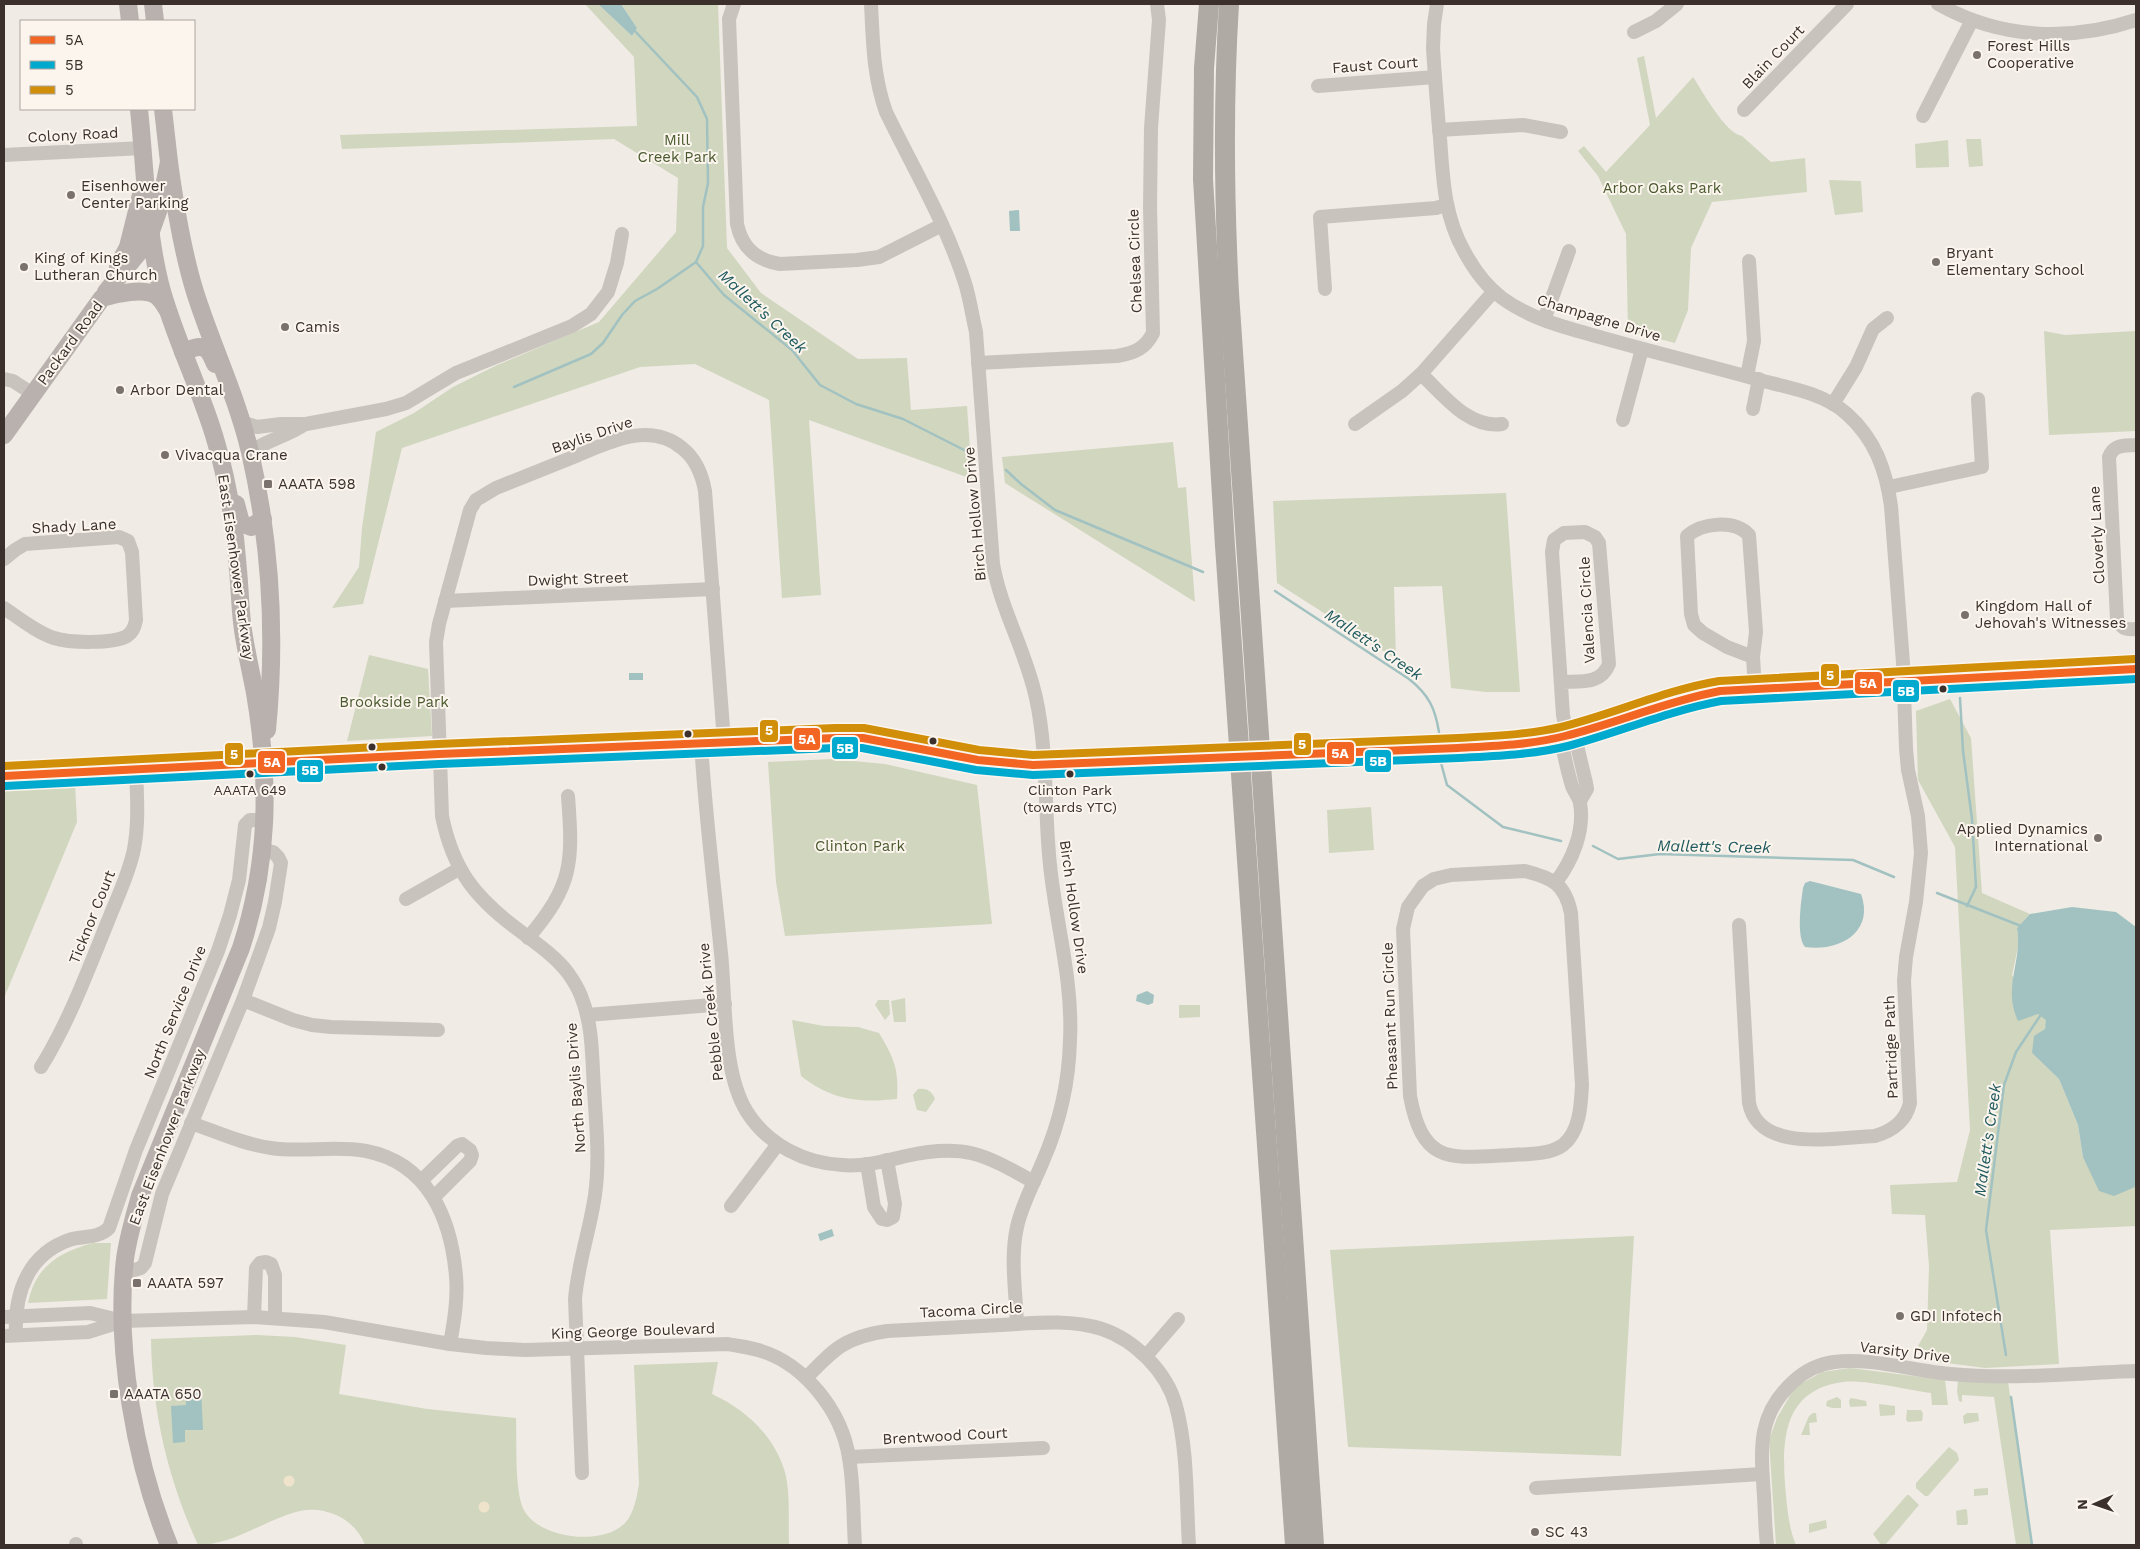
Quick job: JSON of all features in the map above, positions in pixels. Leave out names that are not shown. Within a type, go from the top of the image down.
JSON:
[{"type":"highway","points":[[1210,4],[1204,68],[1203,178],[1227,574],[1295,1545]]},
{"type":"highway","points":[[1229,4],[1224,83],[1224,159],[1229,293],[1314,1545]]},
{"type":"main road","points":[[128,4],[130,20]]},
{"type":"main road","points":[[104,295],[128,247],[138,213],[146,171],[139,110]]},
{"type":"main road","name":"Packard Road","points":[[4,435],[104,295],[139,252],[151,231],[160,206],[169,162],[163,110]]},
{"type":"main road","name":"East Eisenhower Parkway","points":[[169,162],[187,264],[200,308],[230,387],[250,452],[263,520],[272,611],[273,657],[264,763]]},
{"type":"main road","name":"East Eisenhower Parkway","points":[[146,171],[151,231],[160,284],[213,434],[223,469],[238,567],[243,631],[255,694],[264,763],[266,820],[253,909],[241,948],[140,1196],[129,1235],[124,1273],[123,1322],[132,1410],[144,1468],[168,1545]]},
{"type":"main road","points":[[104,295],[147,292],[158,296],[168,310]]},
{"type":"main road","points":[[183,352],[199,346],[204,347],[208,350],[219,376],[230,387]]},
{"type":"main road","points":[[223,469],[232,486],[241,523],[251,527],[263,520]]},
{"type":"main road","points":[[4,776],[701,742],[863,738],[978,760],[1044,765],[1500,746],[1567,735],[1680,698],[1720,691],[2136,669]]},
{"type":"street","points":[[734,4],[729,20],[737,224],[740,237],[748,250],[767,262],[780,264],[868,260],[890,252],[942,225]]},
{"type":"street","name":"Birch Hollow Drive","points":[[871,4],[873,56],[880,95],[886,112],[942,225],[958,264],[968,297],[976,332],[993,564],[1002,600],[1028,667],[1036,696],[1043,738],[1048,845],[1053,894],[1069,984],[1070,1038],[1068,1071],[1062,1110],[1022,1210],[1015,1237],[1014,1267],[1017,1324]]},
{"type":"street","name":"Chelsea Circle","points":[[978,363],[1129,354],[1138,351],[1147,344],[1153,333],[1150,158],[1159,20],[1158,4]]},
{"type":"street","name":"Champagne Drive","points":[[1437,4],[1433,40],[1446,205],[1457,239],[1464,252],[1494,291],[1522,311],[1544,320],[1642,349],[1802,391],[1833,404],[1846,413],[1871,441],[1880,457],[1889,487],[1904,680]]},
{"type":"street","points":[[1634,32],[1656,21],[1677,4]]},
{"type":"street","name":"Blain Court","points":[[1744,110],[1847,4]]},
{"type":"street","points":[[1938,4],[1972,20],[2011,32],[2048,35],[2102,30],[2136,20]]},
{"type":"street","points":[[1923,116],[1972,20]]},
{"type":"street","name":"Faust Court","points":[[1318,86],[1435,77]]},
{"type":"street","points":[[1439,130],[1523,125],[1561,132]]},
{"type":"street","name":"Colony Road","points":[[4,155],[143,148]]},
{"type":"street","points":[[1325,289],[1320,217],[1436,208],[1446,205]]},
{"type":"street","points":[[241,422],[257,427],[281,424],[306,424],[386,409],[406,403],[456,373],[572,326],[591,314],[608,292],[617,263],[622,234]]},
{"type":"street","points":[[1544,320],[1570,250]]},
{"type":"street","points":[[1749,261],[1754,341],[1753,409]]},
{"type":"street","points":[[1355,424],[1402,392],[1421,374],[1494,291]]},
{"type":"street","points":[[1833,404],[1856,367],[1873,329],[1887,318]]},
{"type":"street","points":[[1623,420],[1642,349]]},
{"type":"street","points":[[1421,374],[1462,412],[1474,420],[1486,424],[1502,424]]},
{"type":"street","points":[[4,379],[13,381],[33,394]]},
{"type":"street","points":[[1889,487],[1982,467],[1978,399]]},
{"type":"street","points":[[250,452],[261,444],[288,434],[306,424]]},
{"type":"street","name":"Baylis Drive","points":[[439,754],[435,661],[436,642],[468,515],[476,500],[496,488],[637,435],[650,434],[674,441],[695,461],[703,478],[724,741]]},
{"type":"street","name":"Cloverly Lane","points":[[2136,445],[2116,447],[2109,457],[2117,619],[2120,626],[2127,630],[2136,629]]},
{"type":"street","points":[[1753,657],[1711,638],[1694,625],[1691,614],[1687,536],[1694,530],[1704,526],[1735,526],[1748,535],[1756,632],[1753,657],[1755,689]]},
{"type":"street","name":"Valencia Circle","points":[[1556,882],[1565,870],[1574,849],[1580,825],[1580,801],[1587,789],[1567,735],[1562,682],[1552,545],[1559,535],[1585,532],[1595,537],[1599,543],[1609,664],[1607,671],[1597,680],[1562,682]]},
{"type":"street","name":"Shady Lane","points":[[4,560],[25,544],[119,537],[128,541],[132,552],[136,620],[134,628],[128,636],[117,640],[67,642],[44,634],[4,608]]},
{"type":"street","name":"Dwight Street","points":[[445,601],[713,589]]},
{"type":"street","name":"Partridge Path","points":[[1739,925],[1749,1103],[1756,1121],[1770,1131],[1784,1137],[1797,1139],[1875,1136],[1885,1133],[1899,1124],[1908,1114],[1910,1103],[1904,981],[1921,853],[1918,816],[1908,770],[1904,680]]},
{"type":"street","name":"Pebble Creek Drive","points":[[701,742],[705,808],[726,1004],[729,1050],[738,1095],[760,1129],[778,1144],[796,1155],[819,1163],[844,1166],[867,1164],[928,1151],[962,1150],[993,1160],[1034,1182]]},
{"type":"street","name":"North Baylis Drive","points":[[439,754],[442,816],[448,842],[459,869],[483,900],[550,954],[568,972],[581,995],[587,1015],[592,1057],[597,1175],[595,1196],[577,1280],[575,1307],[582,1473]]},
{"type":"street","name":"Ticknor Court","points":[[41,1067],[54,1045],[90,967],[134,851],[137,824],[136,769]]},
{"type":"street","points":[[528,938],[548,914],[558,897],[566,876],[570,855],[568,796]]},
{"type":"street","name":"North Service Drive","points":[[109,1228],[136,1150],[218,951],[230,915],[238,880],[245,825],[250,820],[266,820]]},
{"type":"street","points":[[124,1273],[141,1268],[145,1263],[162,1194],[243,1000],[269,928],[281,872],[281,863],[273,852],[263,850]]},
{"type":"street","points":[[406,898],[459,869]]},
{"type":"street","name":"Pheasant Run Circle","points":[[1525,871],[1556,882],[1563,888],[1571,913],[1582,1085],[1581,1112],[1576,1127],[1563,1145],[1540,1153],[1460,1158],[1446,1154],[1434,1148],[1421,1134],[1414,1120],[1410,1096],[1403,930],[1408,907],[1423,886],[1434,879],[1451,875],[1525,871]]},
{"type":"street","points":[[243,1000],[293,1020],[312,1025],[438,1030]]},
{"type":"street","points":[[587,1015],[726,1004]]},
{"type":"street","points":[[191,1123],[238,1140],[272,1148],[366,1151],[388,1157],[404,1165],[422,1180],[434,1197],[451,1238],[456,1277],[456,1308],[450,1344]]},
{"type":"street","points":[[422,1180],[457,1146],[462,1144],[470,1150],[472,1155],[470,1161],[434,1197]]},
{"type":"street","points":[[731,1206],[778,1144]]},
{"type":"street","points":[[867,1164],[874,1207],[882,1219],[888,1220],[893,1217],[895,1204],[887,1160]]},
{"type":"street","name":"King George Boulevard","points":[[109,1228],[101,1234],[70,1240],[39,1259],[24,1283],[16,1306],[9,1316],[10,1335],[88,1332],[123,1322],[275,1317],[324,1322],[450,1344],[525,1350],[576,1350],[728,1344],[758,1350],[782,1360],[806,1378],[822,1398],[839,1426],[849,1457],[855,1545]]},
{"type":"street","points":[[254,1317],[256,1268],[260,1263],[266,1262],[272,1264],[275,1275],[275,1317]]},
{"type":"street","name":"King George Boulevard","points":[[9,1316],[90,1313],[123,1322]]},
{"type":"street","points":[[1146,1356],[1178,1318]]},
{"type":"street","name":"Tacoma Circle","points":[[806,1378],[838,1346],[869,1333],[1051,1323],[1080,1324],[1103,1330],[1126,1341],[1146,1356],[1167,1385],[1176,1404],[1182,1435],[1189,1545]]},
{"type":"street","name":"Varsity Drive","points":[[1767,1545],[1762,1474],[1762,1440],[1769,1412],[1783,1391],[1803,1373],[1821,1365],[1834,1362],[1860,1361],[1952,1374],[2006,1375],[2136,1371]]},
{"type":"street","name":"Brentwood Court","points":[[849,1457],[1043,1448]]},
{"type":"street","points":[[1536,1488],[1762,1474]]},
{"type":"green space","name":"Mill Creek Park","points":[[585,4],[598,4],[632,36],[637,28],[621,4],[718,4],[727,248],[761,293],[858,359],[907,358],[911,410],[967,406],[972,479],[809,420],[821,595],[782,598],[769,400],[695,364],[640,367],[402,448],[363,604],[332,608],[359,567],[362,528],[376,432],[414,413],[453,387],[495,366],[599,322],[676,232],[678,178],[614,139],[342,149],[340,135],[637,126],[634,57]]},
{"type":"green space","name":"Arbor Oaks Park","points":[[1644,56],[1656,118],[1693,77],[1715,111],[1729,128],[1742,136],[1771,162],[1805,158],[1807,192],[1712,202],[1691,248],[1688,310],[1675,343],[1628,331],[1626,234],[1598,176],[1578,151],[1584,146],[1606,172],[1650,125],[1637,58]]},
{"type":"green space","points":[[1966,139],[1981,139],[1983,166],[1969,167]]},
{"type":"green space","points":[[1948,140],[1949,167],[1916,168],[1915,144]]},
{"type":"green space","points":[[1829,180],[1861,181],[1863,212],[1835,215]]},
{"type":"green space","points":[[2044,331],[2065,335],[2136,331],[2136,431],[2049,435]]},
{"type":"green space","points":[[1173,442],[1178,488],[1186,487],[1195,602],[1005,483],[1002,457]]},
{"type":"green space","points":[[1506,493],[1520,692],[1486,692],[1451,688],[1442,586],[1394,587],[1396,659],[1277,583],[1273,501]]},
{"type":"green space","name":"Brookside Park","points":[[369,655],[428,669],[432,736],[347,741]]},
{"type":"green space","points":[[1950,699],[1971,738],[1982,893],[2030,914],[2017,928],[2019,942],[2012,975],[2038,1014],[2047,1020],[2045,1029],[2032,1053],[2059,1079],[2078,1125],[2083,1157],[2135,1187],[2136,1185],[2136,1226],[2050,1230],[2059,1364],[1985,1368],[1939,1362],[1918,1346],[1927,1330],[1929,1266],[1925,1215],[1892,1214],[1890,1185],[1957,1182],[1970,1130],[1955,847],[1918,780],[1916,711]]},
{"type":"green space","name":"Clinton Park","points":[[832,759],[885,764],[977,785],[992,924],[785,936],[776,882],[768,762]]},
{"type":"green space","points":[[75,784],[77,822],[4,998],[4,788]]},
{"type":"green space","points":[[1371,807],[1374,850],[1329,853],[1327,810]]},
{"type":"green space","points":[[905,998],[906,1022],[894,1022],[891,1001]]},
{"type":"green space","points":[[878,1000],[889,1000],[890,1014],[885,1020],[875,1005]]},
{"type":"green space","points":[[1179,1005],[1200,1005],[1200,1017],[1179,1018]]},
{"type":"green space","points":[[792,1020],[824,1026],[858,1027],[879,1033],[894,1064],[897,1080],[897,1099],[858,1100],[846,1098],[823,1090],[801,1076]]},
{"type":"green space","points":[[918,1089],[928,1091],[935,1099],[926,1112],[917,1110],[913,1095]]},
{"type":"green space","points":[[1634,1236],[1621,1456],[1348,1447],[1330,1250]]},
{"type":"green space","points":[[93,1243],[111,1243],[107,1299],[28,1303],[36,1280],[50,1263],[69,1251]]},
{"type":"green space","points":[[257,1335],[295,1337],[346,1345],[339,1394],[427,1409],[516,1418],[519,1493],[525,1512],[533,1521],[545,1528],[558,1533],[588,1537],[602,1535],[615,1530],[625,1523],[633,1510],[636,1499],[639,1484],[634,1365],[718,1362],[712,1394],[735,1407],[756,1424],[779,1456],[786,1477],[789,1545],[365,1545],[354,1527],[337,1515],[317,1510],[306,1510],[284,1516],[236,1537],[211,1544],[198,1545],[187,1520],[170,1470],[158,1419],[151,1339]]},
{"type":"green space","points":[[1850,1368],[1945,1380],[1948,1405],[1932,1405],[1931,1393],[1852,1381],[1823,1387],[1809,1395],[1798,1406],[1791,1419],[1786,1434],[1784,1450],[1787,1508],[1796,1545],[1776,1545],[1769,1440],[1777,1418],[1795,1387],[1822,1372]]},
{"type":"green space","points":[[1958,1381],[2008,1382],[2032,1545],[2016,1545],[1994,1397],[1962,1395],[1962,1402],[1959,1401]]},
{"type":"green space","points":[[1837,1397],[1841,1400],[1841,1408],[1826,1406],[1827,1401]]},
{"type":"green space","points":[[1851,1398],[1866,1401],[1867,1406],[1850,1407],[1849,1401]]},
{"type":"green space","points":[[1879,1404],[1895,1406],[1895,1415],[1880,1416]]},
{"type":"green space","points":[[1907,1410],[1921,1410],[1923,1414],[1922,1421],[1908,1422],[1906,1420]]},
{"type":"green space","points":[[1816,1413],[1817,1422],[1809,1423],[1810,1435],[1801,1435],[1809,1416]]},
{"type":"green space","points":[[1967,1413],[1978,1413],[1979,1421],[1964,1424],[1963,1416]]},
{"type":"green space","points":[[1949,1447],[1957,1453],[1959,1460],[1928,1496],[1925,1496],[1916,1488],[1916,1483]]},
{"type":"green space","points":[[1988,1488],[1988,1495],[1974,1496],[1974,1489]]},
{"type":"green space","points":[[1907,1495],[1919,1505],[1885,1545],[1881,1545],[1873,1534]]},
{"type":"green space","points":[[1967,1510],[1967,1525],[1957,1525],[1956,1511]]},
{"type":"green space","points":[[1826,1520],[1827,1528],[1809,1533],[1809,1524]]},
{"type":"sand","points":[[289,1475],[295,1481],[289,1487],[283,1481]]},
{"type":"sand","points":[[484,1501],[490,1507],[484,1513],[478,1507]]},
{"type":"water","points":[[598,4],[621,4],[637,28],[632,36]]},
{"type":"water","points":[[1019,210],[1020,231],[1010,231],[1009,211]]},
{"type":"water","points":[[629,673],[643,673],[643,680],[629,680]]},
{"type":"water","points":[[1810,881],[1861,894],[1864,908],[1863,919],[1851,937],[1841,943],[1830,946],[1805,947],[1801,935],[1800,910],[1803,888],[1805,883]]},
{"type":"water","points":[[2072,907],[2116,912],[2136,927],[2136,1185],[2114,1196],[2099,1191],[2083,1157],[2078,1125],[2059,1079],[2032,1053],[2034,1036],[2045,1029],[2046,1020],[2038,1014],[2018,1021],[2012,997],[2018,940],[2017,928],[2030,914]]},
{"type":"water","points":[[1147,991],[1154,995],[1153,1003],[1148,1005],[1136,1001],[1137,995]]},
{"type":"water","points":[[832,1229],[834,1236],[820,1241],[818,1234]]},
{"type":"water","points":[[185,1389],[201,1389],[203,1430],[185,1430],[185,1442],[173,1443],[171,1406],[186,1405]]},
{"type":"waterway","name":"Mallett's Creek","points":[[514,387],[591,354],[603,343],[622,315],[635,301],[657,289],[696,262],[703,246],[703,207],[708,183],[707,119],[697,97],[633,29]]},
{"type":"waterway","name":"Mallett's Creek","points":[[696,262],[724,295],[792,350],[820,385],[856,404],[903,419],[972,454]]},
{"type":"waterway","name":"Mallett's Creek","points":[[1006,470],[1055,510],[1203,572]]},
{"type":"waterway","name":"Mallett's Creek","points":[[1275,591],[1416,685],[1430,702],[1439,732]]},
{"type":"waterway","points":[[1960,698],[1963,751],[1972,819],[1976,887],[1967,906]]},
{"type":"waterway","name":"Mallett's Creek","points":[[1441,763],[1447,785],[1503,827],[1561,841]]},
{"type":"waterway","name":"Mallett's Creek","points":[[1593,846],[1618,859],[1660,854],[1853,860],[1894,877]]},
{"type":"waterway","name":"Mallett's Creek","points":[[1937,893],[2021,926]]},
{"type":"waterway","name":"Mallett's Creek","points":[[2006,1355],[1986,1230],[2004,1085],[2016,1052],[2042,1013]]},
{"type":"waterway","name":"Mallett's Creek","points":[[2011,1397],[2032,1545]]},
{"type":"transit line","name":"5","points":[[4,766],[438,744],[835,728],[864,728],[979,750],[1033,755],[1458,738],[1548,730],[1600,716],[1679,690],[1719,681],[2135,659]]},
{"type":"transit line","name":"5A","points":[[4,776],[439,754],[835,738],[863,738],[978,760],[1033,765],[1458,748],[1512,745],[1552,739],[1584,731],[1681,700],[1720,691],[2136,669]]},
{"type":"transit line","name":"5B","points":[[5,786],[439,764],[835,748],[862,748],[976,770],[1033,775],[1459,758],[1514,755],[1568,746],[1682,710],[1721,701],[2136,679]]},
{"type":"place","name":"Forest Hills Cooperative","points":[[1977,55]]},
{"type":"place","name":"Eisenhower Center Parking","points":[[71,195]]},
{"type":"place","name":"Bryant Elementary School","points":[[1936,262]]},
{"type":"place","name":"King of Kings Lutheran Church","points":[[24,267]]},
{"type":"place","name":"Camis","points":[[285,327]]},
{"type":"place","name":"Arbor Dental","points":[[120,390]]},
{"type":"place","name":"Vivacqua Crane","points":[[165,455]]},
{"type":"place","name":"AAATA 598","points":[[268,484]]},
{"type":"place","name":"Kingdom Hall of Jehovah's Witnesses","points":[[1965,615]]},
{"type":"place","name":"AAATA 649","points":[[250,774]]},
{"type":"place","name":"Clinton Park (towards YTC)","points":[[1070,774]]},
{"type":"place","name":"Applied Dynamics International","points":[[2098,838]]},
{"type":"place","name":"AAATA 597","points":[[137,1283]]},
{"type":"place","name":"GDI Infotech","points":[[1900,1316]]},
{"type":"place","name":"AAATA 650","points":[[114,1394]]},
{"type":"place","name":"SC 43","points":[[1535,1532]]}]
